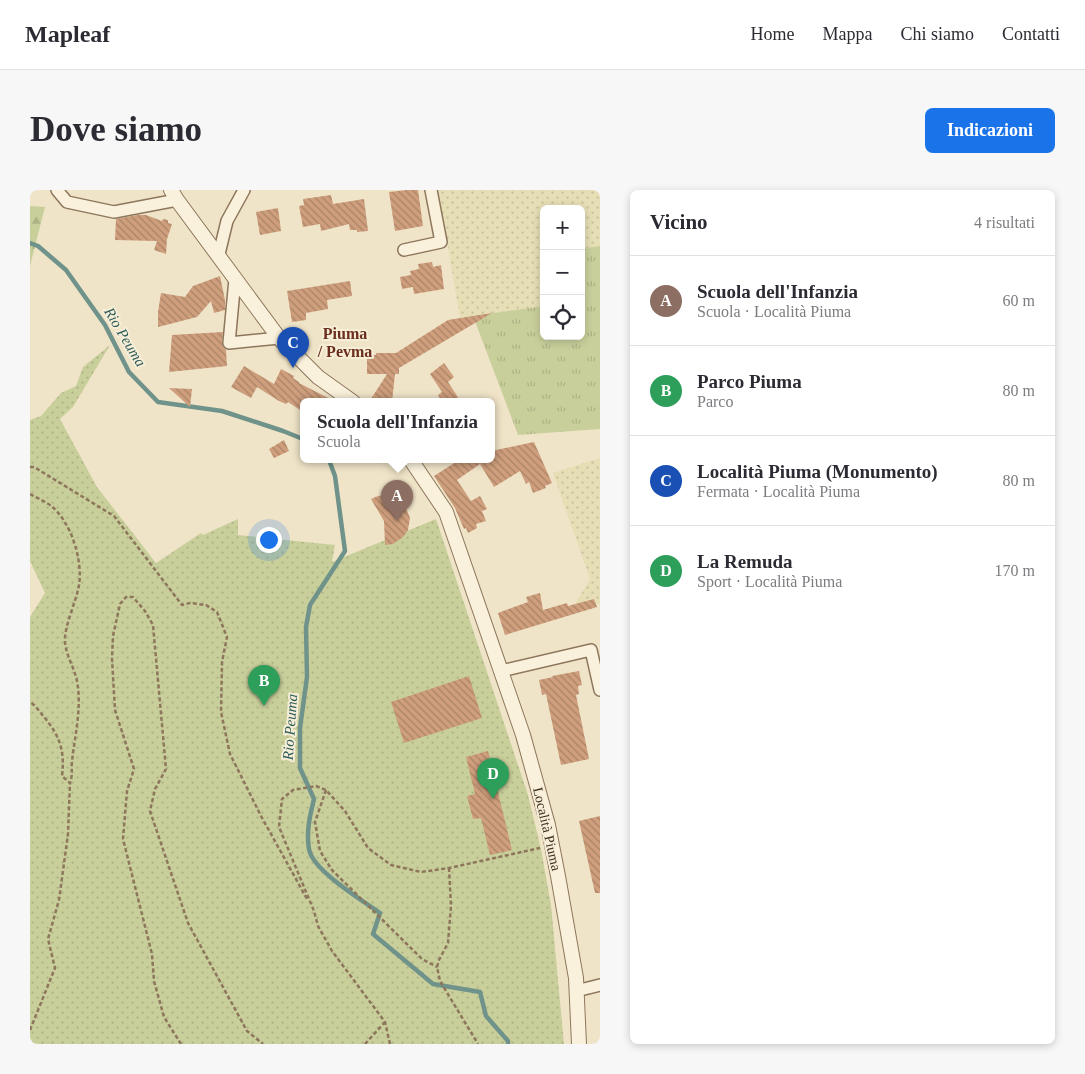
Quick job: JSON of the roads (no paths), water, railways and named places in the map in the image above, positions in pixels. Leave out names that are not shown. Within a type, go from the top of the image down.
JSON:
[{"type":"street","points":[[57,190],[67,202],[114,212],[174,195],[279,338],[318,376],[347,398]]},
{"type":"street","points":[[219,254],[227,221],[244,190]]},
{"type":"street","points":[[404,250],[441,242],[432,190]]},
{"type":"street","points":[[235,279],[229,343],[279,338]]},
{"type":"street","name":"Località Piuma","points":[[413,463],[446,512],[523,736],[548,825],[558,876],[576,978],[578,1044]]},
{"type":"street","points":[[501,671],[591,650],[600,690]]},
{"type":"street","points":[[576,991],[600,985]]},
{"type":"waterway","name":"Rio Peuma","points":[[30,243],[38,246],[66,270],[105,325],[129,372],[158,402],[222,411],[300,438]]},
{"type":"waterway","name":"Rio Peuma","points":[[330,463],[335,476],[345,551],[310,605],[306,627],[307,677],[300,728],[300,768],[314,799],[308,830],[309,849],[312,857],[328,875],[350,893],[380,913],[373,934],[433,984],[480,992],[486,1016],[508,1041],[508,1044]]},
{"type":"place","name":"Località Piuma (Monumento)","points":[[293,368]]},
{"type":"place","name":"Scuola dell'Infanzia","points":[[397,521]]},
{"type":"place","name":"Parco Piuma","points":[[264,706]]},
{"type":"place","name":"La Remuda","points":[[493,799]]},
{"type":"district","name":"Piuma / Pevma","points":[[345,342]]}]
